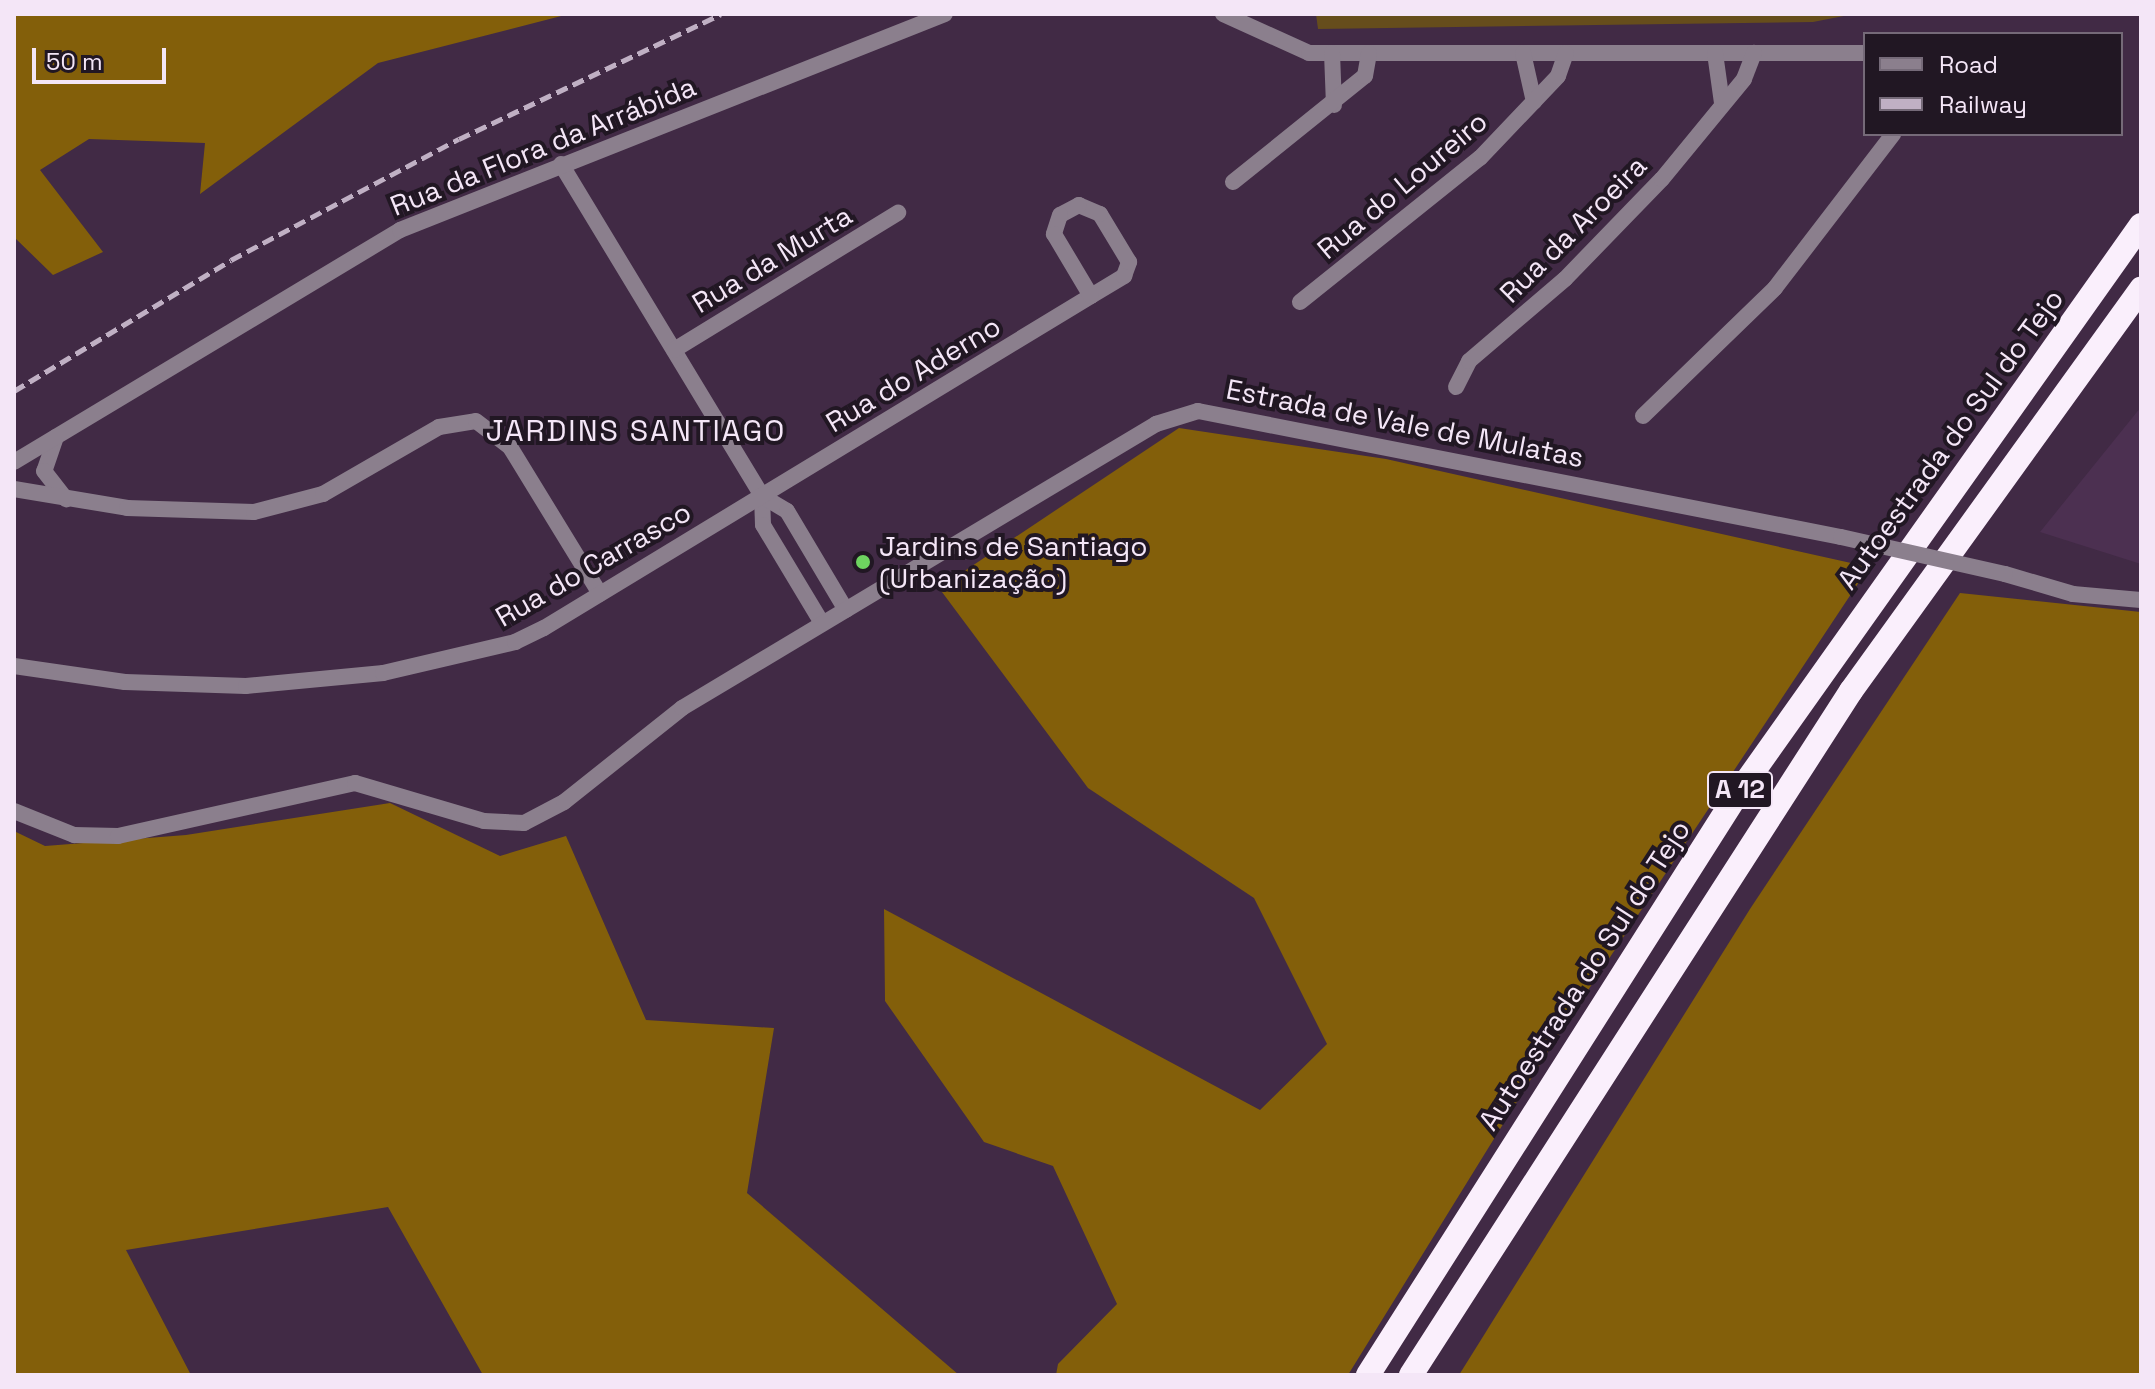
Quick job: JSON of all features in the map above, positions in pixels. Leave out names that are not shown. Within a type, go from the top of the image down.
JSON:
[{"type":"highway","name":"Autoestrada do Sul do Tejo","points":[[1368,1375],[1736,796],[2141,225]]},
{"type":"highway","name":"A 12","points":[[1411,1375],[1851,691],[2141,289]]},
{"type":"street","name":"Rua da Flora da Arrábida","points":[[14,462],[400,230],[945,14]]},
{"type":"street","points":[[1223,14],[1298,52],[1863,53]]},
{"type":"street","points":[[1332,53],[1334,105]]},
{"type":"street","points":[[1233,182],[1334,105],[1365,76],[1369,53]]},
{"type":"street","points":[[1523,53],[1534,102]]},
{"type":"street","name":"Rua do Loureiro","points":[[1300,302],[1425,208],[1558,76],[1566,53]]},
{"type":"street","points":[[1715,53],[1722,103]]},
{"type":"street","name":"Rua da Aroeira","points":[[1456,387],[1469,361],[1621,224],[1744,79],[1754,53]]},
{"type":"street","points":[[1643,416],[1775,288],[1891,136]]},
{"type":"street","points":[[561,164],[762,496],[787,511],[846,610]]},
{"type":"street","name":"Rua do Aderno","points":[[762,496],[1091,296],[1129,264],[1098,211],[1082,205],[1060,215],[1054,231],[1091,296]]},
{"type":"street","name":"Rua da Murta","points":[[674,350],[898,213]]},
{"type":"street","name":"Estrada de Vale de Mulatas","points":[[14,811],[74,835],[118,836],[355,783],[484,821],[524,823],[564,802],[682,708],[1156,424],[1198,411],[1841,537],[2005,574],[2073,594],[2141,600]]},
{"type":"street","points":[[14,489],[67,500],[212,513],[282,507],[342,485],[439,427],[476,421],[510,447],[600,594]]},
{"type":"street","points":[[56,437],[44,471],[67,500]]},
{"type":"street","points":[[762,496],[763,525],[822,623]]},
{"type":"street","name":"Rua do Carrasco","points":[[14,666],[161,684],[341,679],[486,651],[600,594],[762,496]]},
{"type":"street","points":[[804,592],[828,579]]},
{"type":"shaded area","points":[[14,14],[569,14],[378,63],[200,194],[205,143],[89,139],[40,170],[103,252],[53,275],[14,237]]},
{"type":"shaded area","points":[[1316,14],[1854,14],[1813,22],[1318,29]]},
{"type":"shaded area","points":[[2141,407],[2141,564],[2040,532]]},
{"type":"shaded area","points":[[1179,428],[1386,459],[1869,567],[1555,1040],[1348,1375],[1056,1375],[1058,1364],[1117,1304],[1053,1166],[984,1142],[885,1001],[884,909],[1260,1110],[1327,1044],[1254,898],[1088,788],[939,588]]},
{"type":"shaded area","points":[[1960,593],[2141,612],[2141,1375],[1459,1375],[1750,909]]},
{"type":"shaded area","points":[[390,803],[500,856],[566,836],[646,1020],[774,1028],[747,1193],[959,1375],[483,1375],[388,1207],[126,1250],[191,1375],[14,1375],[14,831],[45,846],[186,835]]},
{"type":"railway","points":[[14,391],[231,260],[459,139],[721,14]]},
{"type":"place","name":"Jardins de Santiago (Urbanização)","points":[[863,562]]},
{"type":"district","name":"JARDINS SANTIAGO","points":[[636,431]]}]
